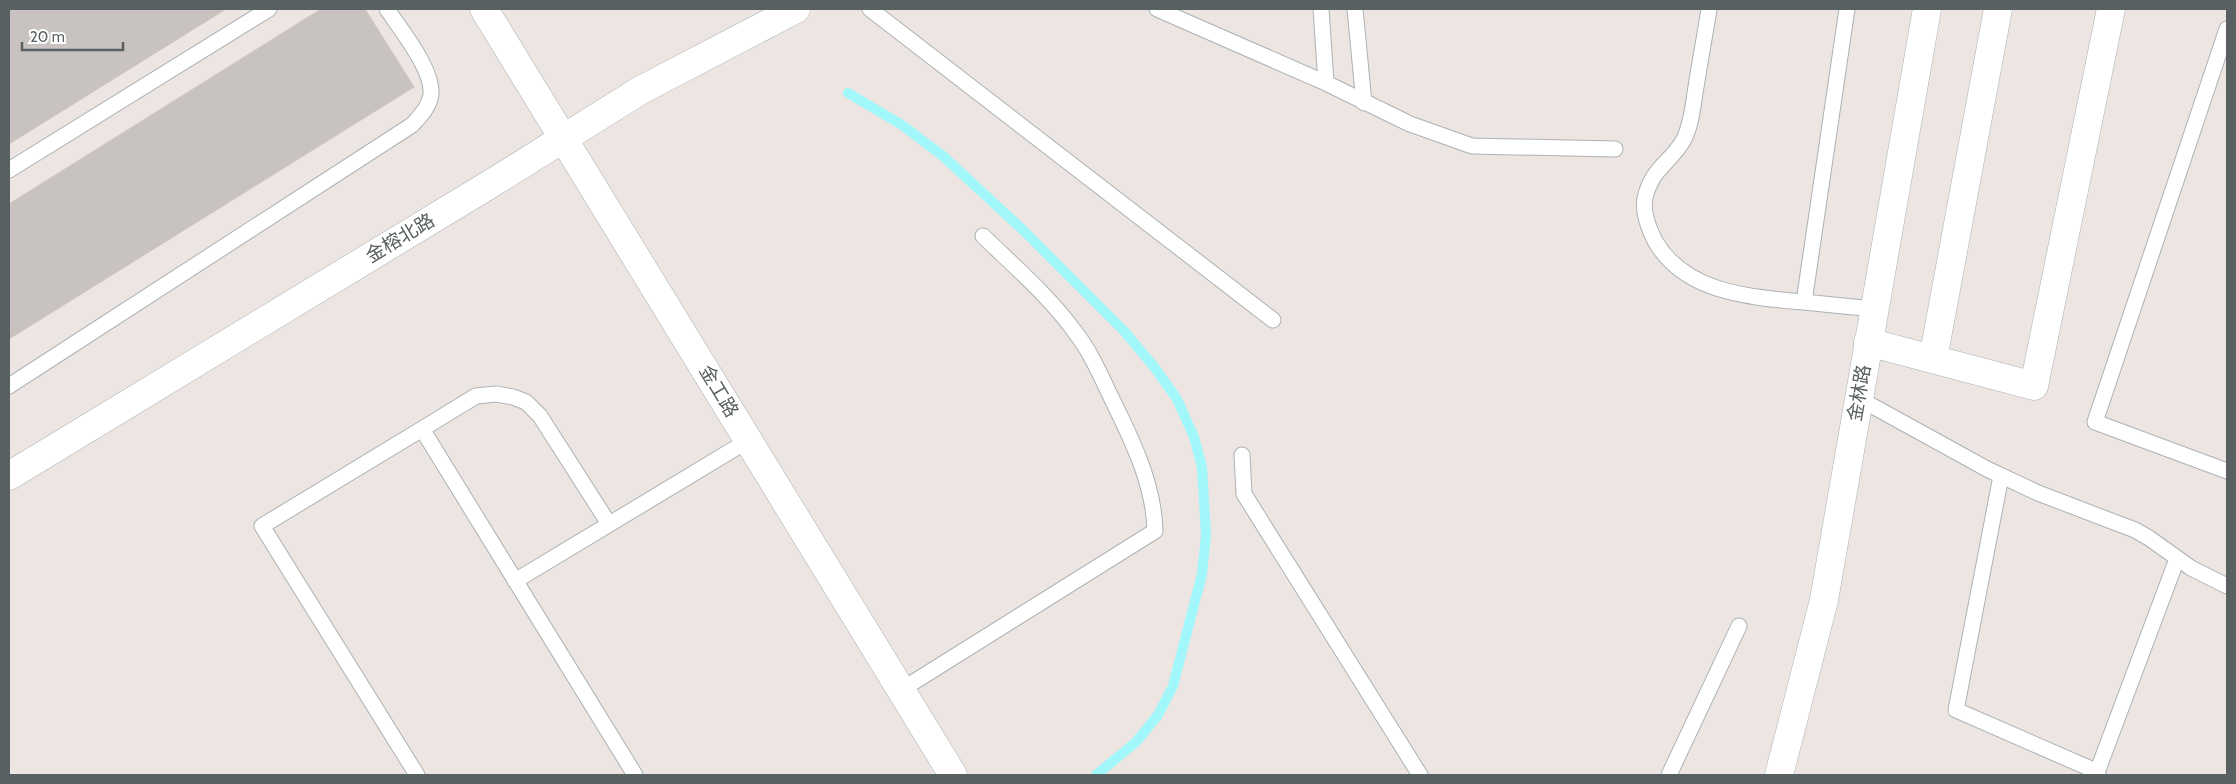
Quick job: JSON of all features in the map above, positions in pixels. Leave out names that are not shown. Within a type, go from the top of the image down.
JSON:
[{"type":"street","name":"金工路","points":[[484,9],[953,775]]},
{"type":"street","name":"金榕北路","points":[[9,476],[641,90],[796,9]]},
{"type":"street","name":"金林路","points":[[1779,775],[1795,720],[1824,600],[1927,9]]},
{"type":"street","points":[[1933,359],[1998,9]]},
{"type":"street","points":[[1868,342],[2034,386],[2111,9]]},
{"type":"lane","points":[[9,170],[269,9]]},
{"type":"lane","points":[[9,386],[412,125],[425,111],[431,98],[430,82],[422,64],[386,9]]},
{"type":"lane","points":[[870,9],[1273,320]]},
{"type":"lane","points":[[1157,9],[1326,83],[1410,124],[1472,146],[1615,149]]},
{"type":"lane","points":[[1320,9],[1326,83]]},
{"type":"lane","points":[[1355,9],[1364,103]]},
{"type":"lane","points":[[1709,9],[1691,118],[1684,139],[1657,170],[1644,201],[1651,233],[1662,252],[1675,266],[1691,277],[1722,291],[1756,298],[1874,309]]},
{"type":"lane","points":[[1804,302],[1847,9]]},
{"type":"lane","points":[[2227,29],[2095,422],[2227,471]]},
{"type":"lane","points":[[901,690],[1155,531],[1155,511],[1136,450],[1096,366],[1076,333],[1048,299],[983,236]]},
{"type":"lane","points":[[417,775],[262,526],[476,396],[496,394],[526,402],[540,416],[609,524]]},
{"type":"lane","points":[[1858,398],[2002,476],[2038,493],[2135,530],[2191,568],[2227,586]]},
{"type":"lane","points":[[422,430],[636,775]]},
{"type":"lane","points":[[515,581],[749,440]]},
{"type":"lane","points":[[1242,455],[1244,494],[1420,775]]},
{"type":"lane","points":[[2002,476],[1956,710],[2097,774],[2178,559]]},
{"type":"lane","points":[[1669,775],[1740,626]]},
{"type":"building","points":[[9,9],[226,9],[9,144]]},
{"type":"building","points":[[321,9],[365,9],[414,87],[9,339],[9,204]]},
{"type":"waterway","points":[[848,93],[902,125],[943,156],[1023,230],[1124,331],[1155,368],[1177,399],[1194,437],[1202,467],[1206,535],[1202,574],[1173,686],[1158,715],[1136,742],[1096,775]]}]
